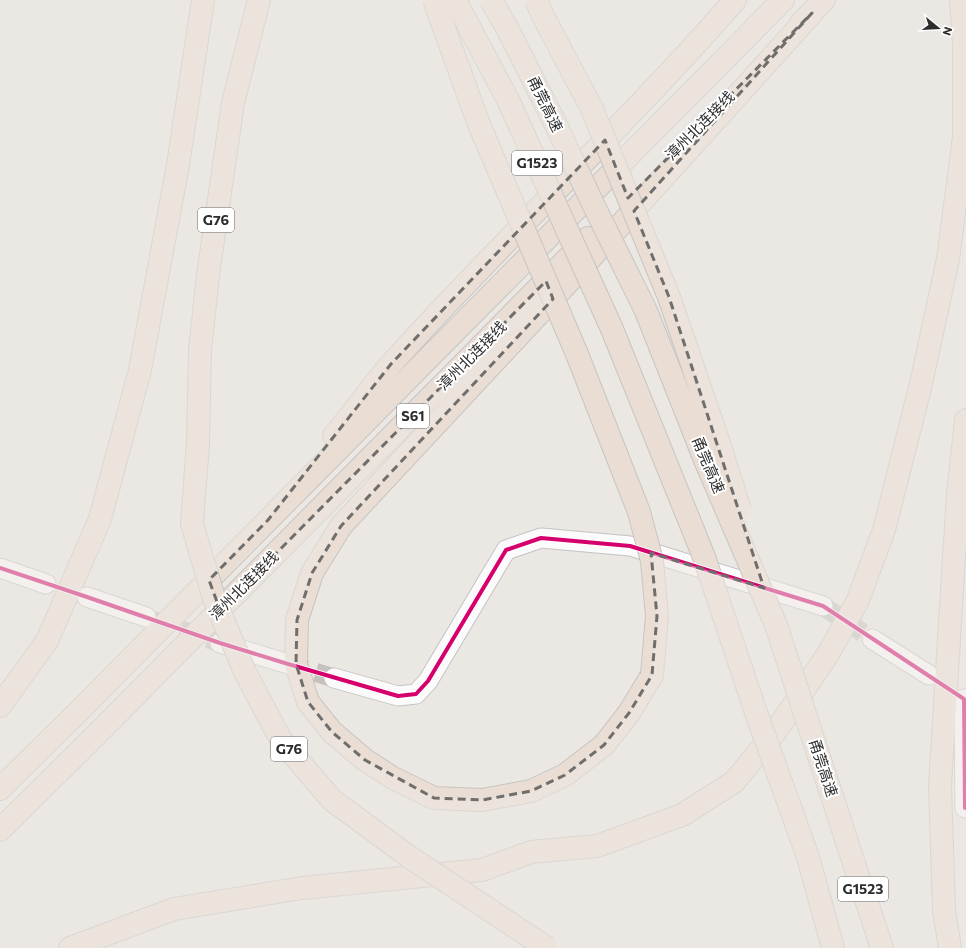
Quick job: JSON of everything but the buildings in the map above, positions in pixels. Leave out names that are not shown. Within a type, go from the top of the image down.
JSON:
[{"type":"highway","points":[[0,706],[48,641],[100,519],[140,370],[178,165],[203,0]]},
{"type":"highway","name":"G76","points":[[259,0],[234,103],[208,275],[200,350],[198,443],[192,524],[214,598],[245,672],[281,740],[332,800],[408,856],[547,948]]},
{"type":"highway","points":[[434,0],[478,122],[577,354],[639,512],[652,561],[657,616],[652,675],[629,713],[604,745],[565,775],[531,791],[482,800],[434,798],[393,778],[365,760],[332,732],[308,702],[296,664],[297,620],[312,573],[342,526],[587,262],[818,6]]},
{"type":"highway","name":"甬莞高速","points":[[455,0],[510,102],[612,329],[704,557],[754,707],[808,857],[833,948]]},
{"type":"highway","name":"甬莞高速","points":[[491,0],[506,26],[555,123],[646,311],[705,460],[776,625],[882,948]]},
{"type":"highway","points":[[536,0],[592,110],[669,297],[720,446],[776,625]]},
{"type":"highway","points":[[268,520],[392,364],[511,237],[639,105],[735,0]]},
{"type":"highway","name":"漳州北连接线","points":[[0,789],[783,0]]},
{"type":"highway","points":[[70,948],[174,910],[302,888],[482,870],[532,852],[597,846],[682,815],[734,782],[776,731],[828,654],[858,600],[884,530],[920,388],[948,260],[964,137],[964,45],[961,0]]},
{"type":"highway","name":"漳州北连接线","points":[[0,830],[107,724],[818,6]]},
{"type":"highway","points":[[950,948],[944,911],[940,786],[958,494],[966,420]]},
{"type":"street","points":[[334,678],[398,696],[416,694],[428,681],[506,550],[541,538],[630,546],[823,606]]},
{"type":"street","points":[[0,568],[46,584]]},
{"type":"street","points":[[87,597],[146,617]]},
{"type":"street","points":[[872,638],[929,676]]},
{"type":"street","points":[[220,643],[288,664]]},
{"type":"street","points":[[964,699],[965,808]]},
{"type":"highlighted area","points":[[812,13],[634,211],[669,297],[764,588],[651,553],[657,616],[652,675],[629,713],[604,745],[565,775],[531,791],[482,800],[434,798],[365,760],[332,732],[308,702],[296,664],[297,620],[312,573],[341,526],[553,299],[546,281],[220,610],[209,580],[268,520],[391,364],[605,140],[628,198]]},
{"type":"tunnel","points":[[823,606],[872,639]]},
{"type":"tunnel","points":[[153,620],[220,643]]},
{"type":"tunnel","points":[[288,664],[334,678]]},
{"type":"cycle path","points":[[0,568],[220,643],[398,696],[416,694],[428,681],[506,550],[541,538],[630,546],[823,606],[964,699],[965,808]]}]
